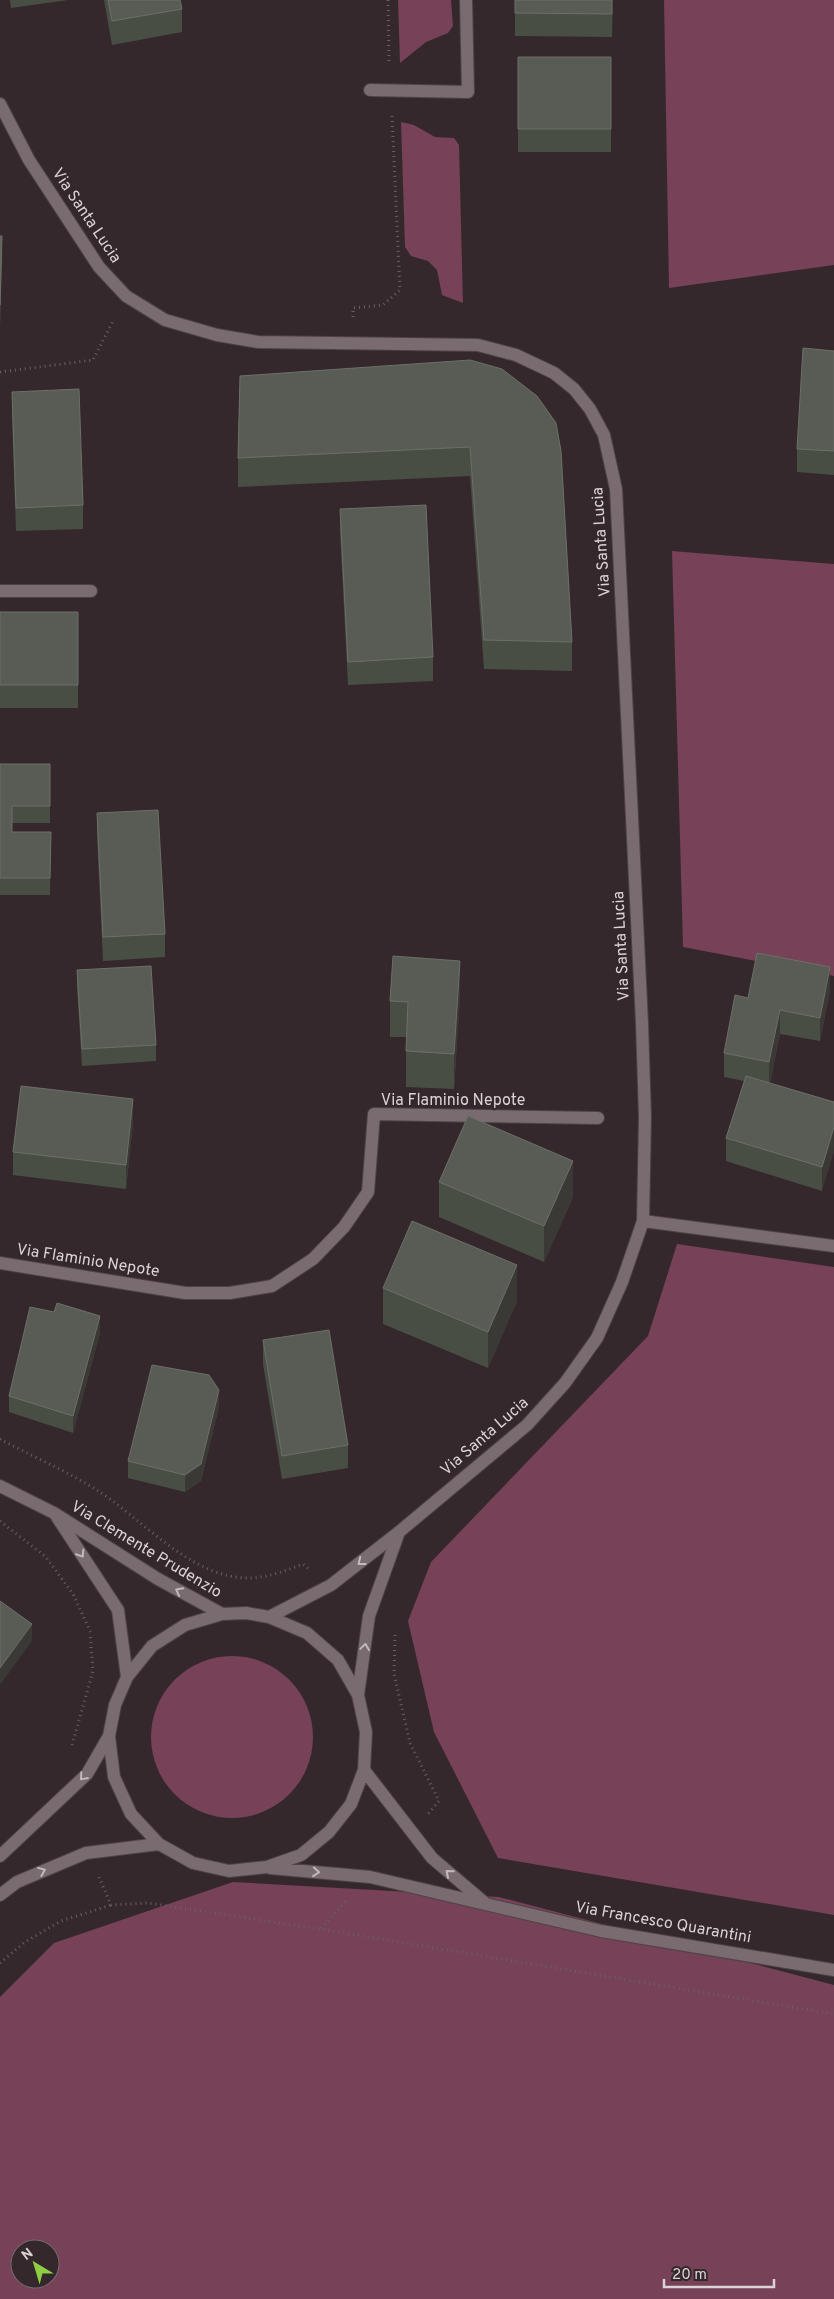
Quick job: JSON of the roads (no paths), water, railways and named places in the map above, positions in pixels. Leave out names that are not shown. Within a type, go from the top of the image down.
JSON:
[{"type":"street","points":[[370,90],[468,92],[466,0]]},
{"type":"street","name":"Via Santa Lucia","points":[[0,104],[29,160],[99,267],[126,296],[165,320],[217,335],[258,342],[478,345],[516,354],[554,373],[574,389],[590,409],[604,435],[616,489],[642,1032],[645,1116],[643,1221],[622,1282],[597,1338],[565,1383],[527,1425],[399,1532],[331,1585],[269,1617]]},
{"type":"street","points":[[0,591],[91,591]]},
{"type":"street","name":"Via Flaminio Nepote","points":[[0,1263],[185,1293],[230,1293],[272,1286],[313,1259],[344,1227],[368,1192],[374,1114],[598,1118]]},
{"type":"street","points":[[643,1221],[834,1246]]},
{"type":"street","name":"Via Clemente Prudenzio","points":[[0,1486],[54,1513],[158,1579],[222,1614]]},
{"type":"street","name":"Via Clemente Prudenzio","points":[[54,1513],[118,1610],[127,1677]]},
{"type":"street","points":[[358,1695],[369,1616],[399,1532]]},
{"type":"street","points":[[246,1613],[269,1617],[307,1633],[338,1660],[358,1695],[366,1732],[364,1770],[351,1804],[329,1832],[301,1854],[267,1868],[229,1870],[192,1863],[159,1844],[131,1814],[114,1777],[109,1736],[115,1705],[127,1677],[152,1646],[176,1630],[185,1625],[222,1614],[246,1613]]},
{"type":"street","points":[[0,1856],[87,1774],[109,1736]]},
{"type":"street","name":"Via Francesco Quarantini","points":[[364,1770],[432,1858],[486,1904]]},
{"type":"street","points":[[0,1895],[17,1882],[86,1854],[159,1844]]},
{"type":"street","name":"Via Francesco Quarantini","points":[[267,1868],[370,1877],[601,1931],[834,1970]]}]
